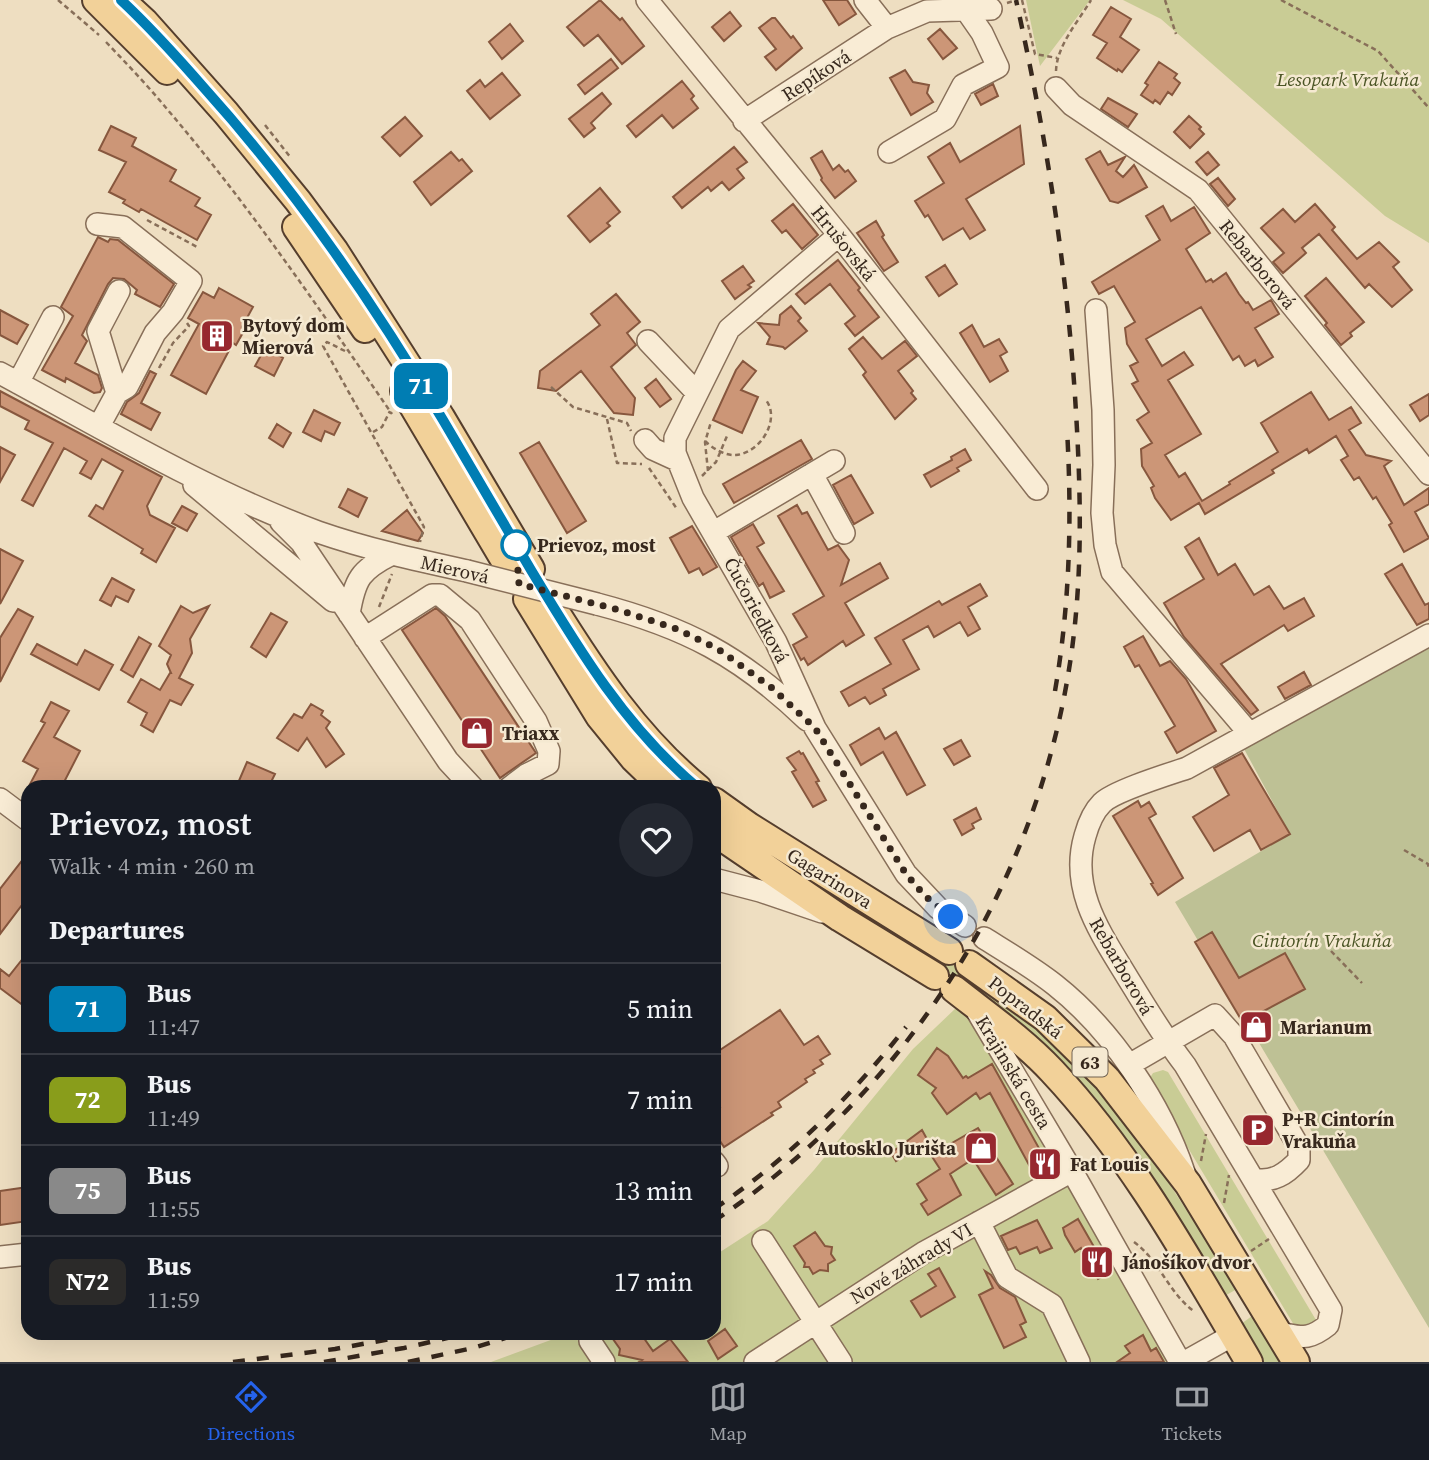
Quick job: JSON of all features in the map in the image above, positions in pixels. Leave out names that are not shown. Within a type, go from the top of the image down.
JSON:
[{"type":"main road","points":[[96,0],[167,72],[245,159],[380,351],[518,566],[441,417],[335,251],[226,113],[144,21],[121,0]]},
{"type":"main road","points":[[527,600],[599,716],[634,759],[656,780]]},
{"type":"main road","points":[[552,606],[616,703],[662,757],[689,780]]},
{"type":"main road","name":"Gagarinova","points":[[721,806],[959,957]]},
{"type":"main road","name":"Gagarinova","points":[[721,837],[840,918],[953,989]]},
{"type":"main road","name":"Popradská","points":[[959,957],[1045,1018],[1075,1045],[1192,1175],[1296,1362]]},
{"type":"main road","name":"Popradská","points":[[953,989],[1030,1049],[1089,1114],[1150,1200],[1249,1362]]},
{"type":"street","name":"Hrušovská","points":[[647,0],[839,235],[1037,489]]},
{"type":"street","points":[[865,0],[887,28]]},
{"type":"street","name":"Repíková","points":[[744,121],[887,28],[928,11],[991,9]]},
{"type":"street","points":[[889,152],[945,119],[963,85],[998,67],[982,33],[966,10]]},
{"type":"street","name":"Rebarborová","points":[[1056,88],[1072,105],[1198,190],[1429,474]]},
{"type":"street","points":[[97,223],[123,227],[191,281],[173,312],[155,333],[127,387],[117,393],[99,426]]},
{"type":"street","name":"Čučoriedková","points":[[839,235],[729,329],[675,438],[677,460],[693,498],[776,642],[815,728],[906,874],[938,908],[965,926]]},
{"type":"street","points":[[117,393],[98,331],[119,292]]},
{"type":"street","points":[[1096,310],[1103,410],[1102,513],[1105,545],[1112,572],[1249,733]]},
{"type":"street","points":[[9,378],[53,317]]},
{"type":"street","points":[[648,341],[697,393]]},
{"type":"street","name":"Mierová","points":[[9,378],[171,465],[272,513],[392,563],[467,571],[659,622],[718,649],[772,688],[815,728]]},
{"type":"street","points":[[639,442],[677,460]]},
{"type":"street","points":[[715,532],[834,461]]},
{"type":"street","name":"Mierová","points":[[171,465],[371,634],[448,761],[466,780]]},
{"type":"street","points":[[812,474],[844,533]]},
{"type":"street","name":"Mierová","points":[[272,513],[301,542],[349,614]]},
{"type":"street","points":[[349,614],[353,590],[360,577],[372,564],[392,563]]},
{"type":"street","points":[[371,634],[432,595],[440,595],[470,620],[536,721],[549,751],[548,764],[519,780]]},
{"type":"street","name":"Rebarborová","points":[[1279,1333],[1305,1338],[1315,1336],[1328,1325],[1331,1310],[1185,1065],[1167,1043],[1098,928],[1085,901],[1080,880],[1080,851],[1088,827],[1103,802],[1150,779],[1187,768],[1429,635]]},
{"type":"street","points":[[0,799],[21,815]]},
{"type":"street","points":[[721,881],[840,918]]},
{"type":"street","points":[[984,938],[1026,963],[1070,998],[1129,1065],[1192,1175]]},
{"type":"street","name":"Krajinská cesta","points":[[953,989],[997,1041],[1183,1362]]},
{"type":"street","points":[[1129,1065],[1215,1015],[1234,1036],[1299,1147],[1299,1160],[1284,1174],[1264,1181],[1253,1179]]},
{"type":"street","name":"Nové záhrady VI","points":[[755,1362],[923,1253],[1072,1171]]},
{"type":"street","points":[[978,1222],[1007,1277],[1052,1305],[1079,1362]]},
{"type":"street","points":[[763,1241],[841,1362]]},
{"type":"street","points":[[0,1257],[21,1255]]},
{"type":"street","points":[[1183,1362],[1233,1335]]},
{"type":"street","points":[[590,1341],[604,1362]]},
{"type":"path","points":[[58,0],[102,37],[174,117],[261,228],[391,412],[382,428],[371,433]]},
{"type":"path","points":[[1022,0],[1034,54],[1057,58]]},
{"type":"path","points":[[1056,88],[1057,58],[1091,0]]},
{"type":"path","points":[[1165,0],[1176,34]]},
{"type":"path","points":[[1281,0],[1378,51],[1429,108]]},
{"type":"path","points":[[147,220],[199,248]]},
{"type":"path","points":[[157,371],[173,343],[189,326],[185,318]]},
{"type":"path","points":[[348,352],[327,342],[323,346],[424,527],[425,531],[417,548]]},
{"type":"path","points":[[551,387],[573,407],[627,423],[639,442],[646,464],[680,513]]},
{"type":"path","points":[[705,441],[720,451],[736,455],[757,444],[766,433],[773,414],[766,400]]},
{"type":"path","points":[[607,417],[617,463],[646,464]]},
{"type":"path","points":[[708,471],[705,441],[711,422]]},
{"type":"path","points":[[698,479],[716,462],[727,436]]},
{"type":"path","points":[[371,634],[392,563]]},
{"type":"path","points":[[1404,849],[1428,864],[1429,869]]},
{"type":"path","points":[[1331,951],[1362,983]]},
{"type":"path","points":[[1192,1175],[1200,1163],[1207,1130]]},
{"type":"path","points":[[1223,1210],[1231,1169]]},
{"type":"path","points":[[1108,1233],[1134,1242],[1149,1254],[1184,1305],[1199,1315]]},
{"type":"path","points":[[1248,1252],[1271,1237]]},
{"type":"green space","points":[[1026,0],[1090,0],[1040,66]]},
{"type":"green space","name":"Lesopark Vrakuňa","points":[[1123,0],[1429,0],[1429,243],[1385,216],[1161,19]]},
{"type":"green space","name":"Cintorín Vrakuňa","points":[[1429,644],[1429,1328],[1175,902],[1290,834],[1243,747]]},
{"type":"green space","points":[[721,815],[999,995],[1048,1037],[1133,1127],[1237,1289],[1221,1298],[1118,1129],[1062,1065],[988,1000],[951,974],[862,920],[721,826]]},
{"type":"green space","points":[[957,1007],[990,1042],[1175,1362],[491,1362],[551,1340],[721,1340],[721,1251],[768,1221],[814,1170],[913,1049]]},
{"type":"green space","points":[[1163,1070],[1168,1072],[1316,1320],[1312,1326],[1297,1330],[1148,1081],[1153,1073]]},
{"type":"green space","points":[[1252,1316],[1279,1362],[1263,1362],[1241,1324]]},
{"type":"building","points":[[600,0],[620,20],[622,18],[644,46],[622,64],[598,35],[584,46],[567,27]]},
{"type":"building","points":[[823,0],[847,0],[856,14],[839,25]]},
{"type":"building","points":[[1111,7],[1131,19],[1120,37],[1139,50],[1122,72],[1097,58],[1107,43],[1093,35]]},
{"type":"building","points":[[730,12],[741,26],[724,41],[712,27]]},
{"type":"building","points":[[775,18],[791,38],[793,36],[802,48],[776,70],[765,57],[776,49],[759,28]]},
{"type":"building","points":[[510,24],[523,41],[502,59],[489,42]]},
{"type":"building","points":[[940,29],[957,48],[943,59],[928,39]]},
{"type":"building","points":[[611,59],[618,68],[585,94],[578,85]]},
{"type":"building","points":[[1159,62],[1177,74],[1174,78],[1180,83],[1172,95],[1168,92],[1160,104],[1141,95],[1148,85],[1145,83]]},
{"type":"building","points":[[905,70],[913,82],[929,85],[927,93],[933,102],[911,115],[890,78]]},
{"type":"building","points":[[502,73],[520,95],[490,119],[467,91],[480,80],[485,87]]},
{"type":"building","points":[[682,81],[694,96],[691,99],[698,108],[673,128],[662,115],[636,137],[627,126]]},
{"type":"building","points":[[993,84],[998,96],[981,105],[975,94]]},
{"type":"building","points":[[602,93],[611,104],[591,123],[595,128],[584,137],[569,119]]},
{"type":"building","points":[[1108,98],[1137,114],[1128,127],[1101,109]]},
{"type":"building","points":[[1189,116],[1201,127],[1199,129],[1204,134],[1190,148],[1174,132]]},
{"type":"building","points":[[405,117],[422,136],[400,156],[382,137]]},
{"type":"building","points":[[111,126],[136,138],[132,146],[176,170],[170,181],[200,198],[195,206],[211,215],[197,240],[141,209],[139,212],[123,203],[125,200],[109,192],[126,162],[99,150]]},
{"type":"building","points":[[1020,126],[1024,164],[966,199],[985,230],[970,239],[963,228],[943,240],[928,215],[925,217],[915,201],[944,183],[928,157],[950,143],[960,162]]},
{"type":"building","points":[[734,147],[747,162],[737,169],[744,178],[729,190],[722,182],[711,191],[708,187],[682,208],[673,197]]},
{"type":"building","points":[[822,151],[833,170],[839,165],[845,172],[848,170],[856,181],[835,198],[821,180],[811,158]]},
{"type":"building","points":[[1100,151],[1108,165],[1125,157],[1116,171],[1123,177],[1134,165],[1147,187],[1118,203],[1110,201],[1086,159]]},
{"type":"building","points":[[451,152],[459,161],[462,159],[472,171],[431,205],[414,182]]},
{"type":"building","points":[[1208,152],[1219,165],[1207,175],[1196,162]]},
{"type":"building","points":[[1218,178],[1235,199],[1228,206],[1210,184]]},
{"type":"building","points":[[600,188],[620,212],[607,223],[610,226],[590,242],[568,216]]},
{"type":"building","points":[[793,204],[818,235],[802,249],[786,230],[782,233],[772,221]]},
{"type":"building","points":[[1315,204],[1335,227],[1332,230],[1357,259],[1379,242],[1399,262],[1393,267],[1412,290],[1392,307],[1369,284],[1365,288],[1319,234],[1302,248],[1306,253],[1283,273],[1273,262],[1284,253],[1261,228],[1283,209],[1295,222]]},
{"type":"building","points":[[1163,206],[1171,221],[1194,207],[1210,233],[1186,249],[1206,282],[1211,279],[1213,282],[1226,273],[1253,310],[1271,300],[1279,314],[1255,328],[1273,357],[1258,366],[1255,360],[1245,366],[1239,356],[1233,360],[1201,307],[1146,339],[1162,366],[1184,352],[1193,365],[1168,380],[1201,434],[1165,455],[1179,477],[1185,473],[1202,501],[1230,484],[1229,482],[1278,452],[1261,423],[1311,392],[1329,420],[1351,407],[1361,423],[1349,430],[1366,455],[1391,461],[1384,466],[1404,505],[1429,488],[1429,504],[1415,512],[1429,538],[1404,552],[1389,525],[1392,523],[1376,497],[1373,499],[1359,477],[1354,480],[1341,460],[1348,456],[1336,436],[1309,453],[1307,449],[1272,470],[1274,473],[1205,514],[1199,503],[1171,520],[1155,498],[1151,488],[1154,486],[1142,466],[1141,449],[1152,443],[1137,420],[1149,412],[1132,384],[1138,381],[1130,366],[1138,362],[1127,344],[1125,328],[1135,322],[1114,286],[1099,294],[1092,282],[1160,240],[1146,216]]},
{"type":"building","points":[[876,221],[884,235],[882,237],[898,262],[884,271],[857,233]]},
{"type":"building","points":[[98,237],[108,242],[110,239],[118,240],[174,284],[160,307],[135,294],[137,290],[124,279],[113,278],[108,284],[82,335],[87,341],[75,363],[98,375],[102,388],[100,392],[94,393],[66,378],[65,382],[42,370],[73,316],[61,307]]},
{"type":"building","points":[[838,260],[879,317],[855,336],[845,324],[855,316],[830,284],[805,304],[796,294]]},
{"type":"building","points":[[945,265],[957,284],[939,296],[926,277]]},
{"type":"building","points":[[743,266],[754,281],[748,285],[751,287],[735,299],[722,281]]},
{"type":"building","points":[[1326,278],[1364,322],[1350,333],[1352,336],[1341,345],[1305,296]]},
{"type":"building","name":"Bytový dom Mierová","points":[[219,288],[253,307],[242,327],[245,329],[236,345],[233,343],[206,394],[171,375],[199,324],[188,318],[203,292],[214,298]]},
{"type":"building","points":[[616,294],[640,322],[627,333],[636,345],[611,367],[635,398],[633,415],[614,413],[581,371],[556,391],[538,388],[540,371],[600,325],[591,314]]},
{"type":"building","points":[[791,306],[801,318],[798,321],[807,331],[785,349],[767,344],[770,337],[758,323],[779,325],[780,315]]},
{"type":"building","points":[[0,310],[28,325],[17,344],[0,335]]},
{"type":"building","points":[[972,325],[984,347],[999,339],[1007,352],[1000,356],[1008,371],[990,382],[960,333]]},
{"type":"building","points":[[863,337],[882,359],[905,341],[917,356],[898,371],[916,399],[895,419],[863,375],[866,372],[849,349]]},
{"type":"building","points":[[265,348],[283,358],[274,376],[255,366]]},
{"type":"building","points":[[743,361],[756,371],[741,390],[758,397],[742,433],[713,420],[736,370]]},
{"type":"building","points":[[150,371],[156,374],[141,403],[160,413],[151,430],[121,414],[127,402],[139,393]]},
{"type":"building","points":[[656,379],[671,399],[660,407],[645,388]]},
{"type":"building","points":[[0,391],[162,477],[147,506],[150,515],[175,528],[156,562],[141,553],[143,549],[89,516],[96,505],[103,509],[123,471],[102,459],[91,479],[80,473],[87,461],[64,448],[33,506],[22,500],[53,443],[25,429],[29,421],[0,406]]},
{"type":"building","points":[[1429,394],[1429,415],[1420,421],[1410,405]]},
{"type":"building","points":[[314,410],[340,423],[334,435],[325,431],[321,441],[303,432]]},
{"type":"building","points":[[277,424],[291,433],[283,447],[269,438]]},
{"type":"building","points":[[801,440],[812,459],[734,503],[723,484]]},
{"type":"building","points":[[539,442],[586,521],[567,533],[520,453]]},
{"type":"building","points":[[0,447],[15,455],[0,482]]},
{"type":"building","points":[[965,449],[971,460],[957,468],[959,471],[931,487],[924,475],[952,460],[951,457]]},
{"type":"building","points":[[851,475],[873,513],[854,524],[833,485]]},
{"type":"building","points":[[348,489],[367,498],[358,517],[339,507]]},
{"type":"building","points":[[797,505],[802,514],[807,512],[828,550],[838,545],[849,560],[841,585],[880,563],[888,578],[845,603],[864,635],[846,646],[843,641],[808,665],[804,658],[801,660],[793,645],[807,637],[793,614],[824,596],[778,516]]},
{"type":"building","points":[[182,506],[197,514],[187,531],[172,523]]},
{"type":"building","points":[[407,510],[423,533],[418,541],[382,531]]},
{"type":"building","points":[[753,524],[764,543],[757,547],[784,591],[770,598],[763,583],[759,586],[731,537]]},
{"type":"building","points":[[692,526],[717,567],[703,575],[699,568],[689,573],[670,538]]},
{"type":"building","points":[[1199,538],[1218,575],[1235,564],[1254,595],[1269,586],[1284,609],[1304,598],[1314,616],[1288,631],[1284,625],[1221,664],[1258,710],[1251,715],[1184,637],[1164,603],[1204,579],[1185,547]]},
{"type":"building","points":[[0,549],[23,561],[0,604]]},
{"type":"building","points":[[1402,564],[1425,605],[1429,603],[1429,619],[1417,625],[1385,574]]},
{"type":"building","points":[[112,578],[134,590],[128,602],[116,596],[111,606],[100,600]]},
{"type":"building","points":[[980,584],[987,596],[968,607],[980,629],[968,636],[960,622],[934,637],[928,626],[903,640],[919,669],[883,689],[886,695],[870,704],[865,697],[849,706],[841,692],[891,664],[875,638],[939,601],[942,605]]},
{"type":"building","points":[[181,606],[193,613],[209,606],[190,639],[192,653],[179,678],[193,685],[181,705],[170,700],[153,732],[141,725],[147,713],[128,702],[141,679],[160,690],[171,673],[167,664],[171,655],[159,646]]},
{"type":"building","points":[[436,608],[445,616],[536,753],[500,778],[402,630]]},
{"type":"building","points":[[18,609],[33,617],[0,682],[0,638]]},
{"type":"building","points":[[271,613],[287,622],[266,657],[251,647]]},
{"type":"building","points":[[1143,636],[1160,666],[1170,661],[1186,679],[1216,731],[1177,753],[1165,732],[1175,726],[1139,665],[1135,667],[1124,647]]},
{"type":"building","points":[[139,637],[151,644],[133,677],[121,670]]},
{"type":"building","points":[[37,644],[77,665],[85,650],[113,665],[99,690],[31,654]]},
{"type":"building","points":[[1304,672],[1311,685],[1285,699],[1278,687]]},
{"type":"building","points":[[51,702],[69,711],[54,737],[80,751],[65,780],[32,780],[38,769],[23,761],[45,723],[41,721]]},
{"type":"building","points":[[311,704],[323,711],[321,715],[330,722],[326,728],[344,754],[326,767],[307,738],[298,751],[277,738],[294,714],[302,718]]},
{"type":"building","points":[[879,728],[885,739],[896,732],[925,785],[907,795],[883,752],[861,765],[850,745]]},
{"type":"building","points":[[961,740],[970,756],[954,765],[944,749]]},
{"type":"building","points":[[799,751],[803,753],[819,781],[816,782],[826,800],[813,807],[792,772],[796,770],[787,758]]},
{"type":"building","points":[[1242,753],[1290,834],[1261,850],[1250,830],[1214,851],[1193,817],[1229,795],[1214,768]]},
{"type":"building","points":[[247,762],[275,774],[272,780],[239,780]]},
{"type":"building","points":[[1138,801],[1141,807],[1149,802],[1156,814],[1149,818],[1183,878],[1158,895],[1113,816]]},
{"type":"building","points":[[976,808],[981,819],[972,824],[974,828],[962,835],[954,820]]},
{"type":"building","points":[[21,862],[21,906],[0,934],[0,889]]},
{"type":"building","points":[[1212,932],[1239,978],[1285,953],[1305,989],[1260,1013],[1268,1028],[1252,1038],[1195,942]]},
{"type":"building","points":[[21,961],[21,1004],[0,988],[0,969],[9,976]]},
{"type":"building","points":[[780,1010],[804,1045],[818,1036],[830,1054],[820,1060],[823,1064],[805,1079],[807,1082],[778,1102],[781,1107],[771,1113],[773,1115],[724,1147],[721,1142],[721,1049]]},
{"type":"building","points":[[937,1048],[948,1056],[963,1078],[968,1078],[992,1064],[1050,1168],[1035,1176],[990,1093],[980,1099],[976,1093],[947,1114],[932,1093],[936,1088],[918,1075]]},
{"type":"building","points":[[978,1128],[1013,1184],[996,1195],[973,1159],[950,1174],[961,1195],[928,1215],[921,1204],[927,1200],[917,1184],[940,1169],[931,1155]]},
{"type":"building","points":[[922,1130],[928,1141],[896,1161],[891,1153]]},
{"type":"building","points":[[21,1188],[21,1222],[0,1225],[0,1191]]},
{"type":"building","points":[[1078,1219],[1109,1273],[1098,1279],[1081,1248],[1075,1252],[1065,1235],[1063,1228]]},
{"type":"building","points":[[1037,1220],[1052,1248],[1040,1253],[1037,1247],[1020,1254],[1016,1247],[1008,1250],[1001,1236]]},
{"type":"building","points":[[815,1232],[825,1246],[832,1247],[831,1254],[835,1260],[828,1264],[828,1271],[820,1270],[813,1274],[809,1267],[804,1267],[805,1263],[794,1246]]},
{"type":"building","points":[[939,1268],[955,1297],[921,1317],[911,1301],[936,1286],[928,1274]]},
{"type":"building","points":[[985,1271],[1000,1288],[1015,1297],[1026,1322],[1020,1325],[1026,1337],[1004,1348],[979,1295],[993,1288]]},
{"type":"building","points":[[725,1329],[737,1346],[718,1359],[708,1341],[721,1340],[721,1332]]},
{"type":"building","points":[[1143,1335],[1151,1351],[1156,1348],[1164,1362],[1117,1362],[1130,1353],[1125,1346]]},
{"type":"building","points":[[614,1340],[645,1340],[653,1351],[671,1340],[688,1362],[639,1362],[642,1360],[619,1355],[620,1349]]},
{"type":"railway","points":[[721,1216],[785,1167],[850,1106],[908,1039],[958,966],[1001,889],[1034,807],[1059,721],[1074,633],[1079,574],[1077,425],[1066,296],[1053,196],[1016,0]]},
{"type":"railway","points":[[1055,691],[1064,626],[1068,560],[1067,429]]},
{"type":"railway","points":[[721,1204],[817,1126],[863,1078],[906,1027]]},
{"type":"railway","points":[[233,1362],[385,1340]]},
{"type":"railway","points":[[324,1362],[439,1340]]},
{"type":"railway","points":[[408,1362],[499,1340]]},
{"type":"bus line","name":"71","points":[[121,0],[144,21],[253,144],[335,251],[441,417],[552,606],[600,681],[662,757],[689,780]]},
{"type":"place","name":"Bytový dom Mierová","points":[[217,336]]},
{"type":"place","name":"Prievoz, most","points":[[516,545]]},
{"type":"place","name":"Triaxx","points":[[477,733]]},
{"type":"place","name":"Marianum","points":[[1256,1027]]},
{"type":"place","name":"P+R Cintorín Vrakuňa","points":[[1258,1130]]},
{"type":"place","name":"Autosklo Jurišta","points":[[981,1148]]},
{"type":"place","name":"Fat Louis","points":[[1045,1164]]},
{"type":"place","name":"Jánošíkov dvor","points":[[1097,1262]]},
{"type":"route","points":[[516,545],[519,584],[619,610],[677,629],[718,649],[772,688],[815,728],[906,874],[925,896],[951,917]]}]
